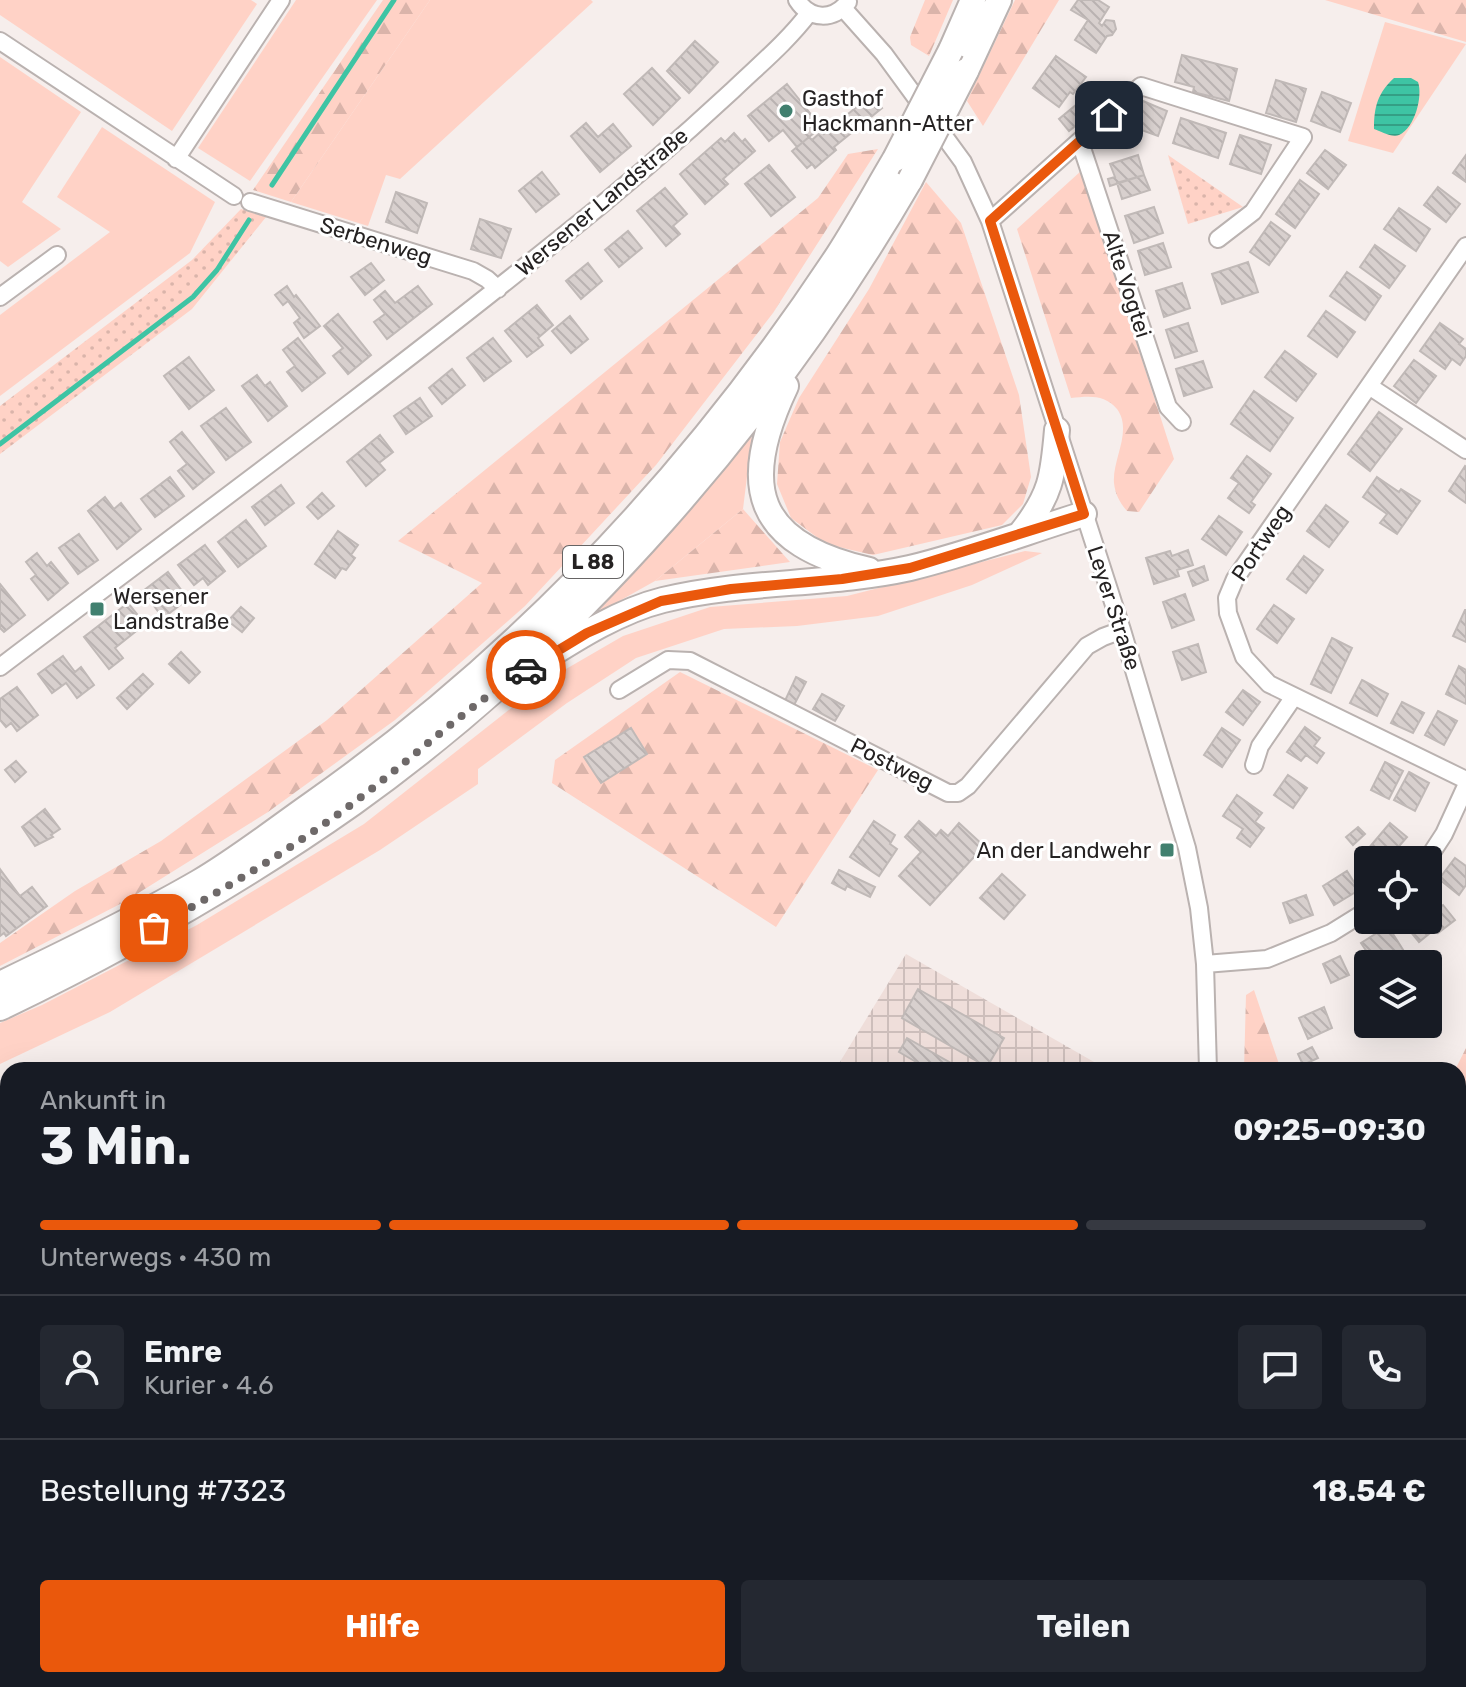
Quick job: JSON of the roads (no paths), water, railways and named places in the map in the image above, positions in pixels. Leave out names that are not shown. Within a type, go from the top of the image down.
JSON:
[{"type":"highway","name":"L 88","points":[[0,984],[201,881],[361,770],[490,665],[572,586],[676,473],[767,359],[840,253],[895,159],[973,0]]},
{"type":"highway","name":"L 88","points":[[0,1008],[73,973],[221,890],[355,802],[490,693],[585,603],[693,485],[810,338],[868,251],[910,180],[999,0]]},
{"type":"highway","points":[[810,338],[768,423],[761,460],[762,493],[773,521],[799,544],[835,562],[879,572]]},
{"type":"highway","points":[[1021,533],[1049,490],[1057,430]]},
{"type":"highway","points":[[490,693],[587,633],[661,601],[720,590],[842,579],[910,568],[1084,514]]},
{"type":"street","points":[[176,159],[280,0]]},
{"type":"street","points":[[797,0],[809,13],[831,15],[846,4]]},
{"type":"street","name":"Leyer Straße","points":[[846,4],[912,89],[963,162],[990,221],[1122,630],[1187,848],[1199,908],[1205,964],[1208,1062]]},
{"type":"street","name":"Wersener Landstraße","points":[[0,667],[498,289],[606,202],[702,119],[790,37],[809,13]]},
{"type":"street","points":[[0,41],[234,196]]},
{"type":"street","points":[[990,221],[1141,86],[1303,137],[1253,212],[1218,239]]},
{"type":"street","name":"Alte Vogtei","points":[[1080,142],[1168,407],[1182,422]]},
{"type":"street","name":"Serbenweg","points":[[250,202],[473,271],[498,289]]},
{"type":"street","name":"Portweg","points":[[1465,249],[1235,579],[1227,598],[1228,613],[1244,657],[1269,684],[1466,783]]},
{"type":"street","points":[[3,291],[57,255]]},
{"type":"street","points":[[1369,386],[1466,450]]},
{"type":"street","name":"Postweg","points":[[619,690],[668,660],[690,661],[948,793],[958,793],[968,786],[1087,646],[1122,630]]},
{"type":"street","points":[[1254,765],[1260,746],[1293,698]]},
{"type":"street","points":[[1436,846],[1466,783]]},
{"type":"street","points":[[1205,964],[1267,959],[1331,933],[1354,919]]},
{"type":"waterway","points":[[272,185],[394,0]]},
{"type":"waterway","points":[[0,444],[193,297],[217,270],[249,220]]},
{"type":"place","name":"Gasthof Hackmann-Atter","points":[[786,111]]},
{"type":"place","name":"Wersener Landstraße","points":[[97,609]]},
{"type":"place","name":"An der Landwehr","points":[[1167,850]]}]
